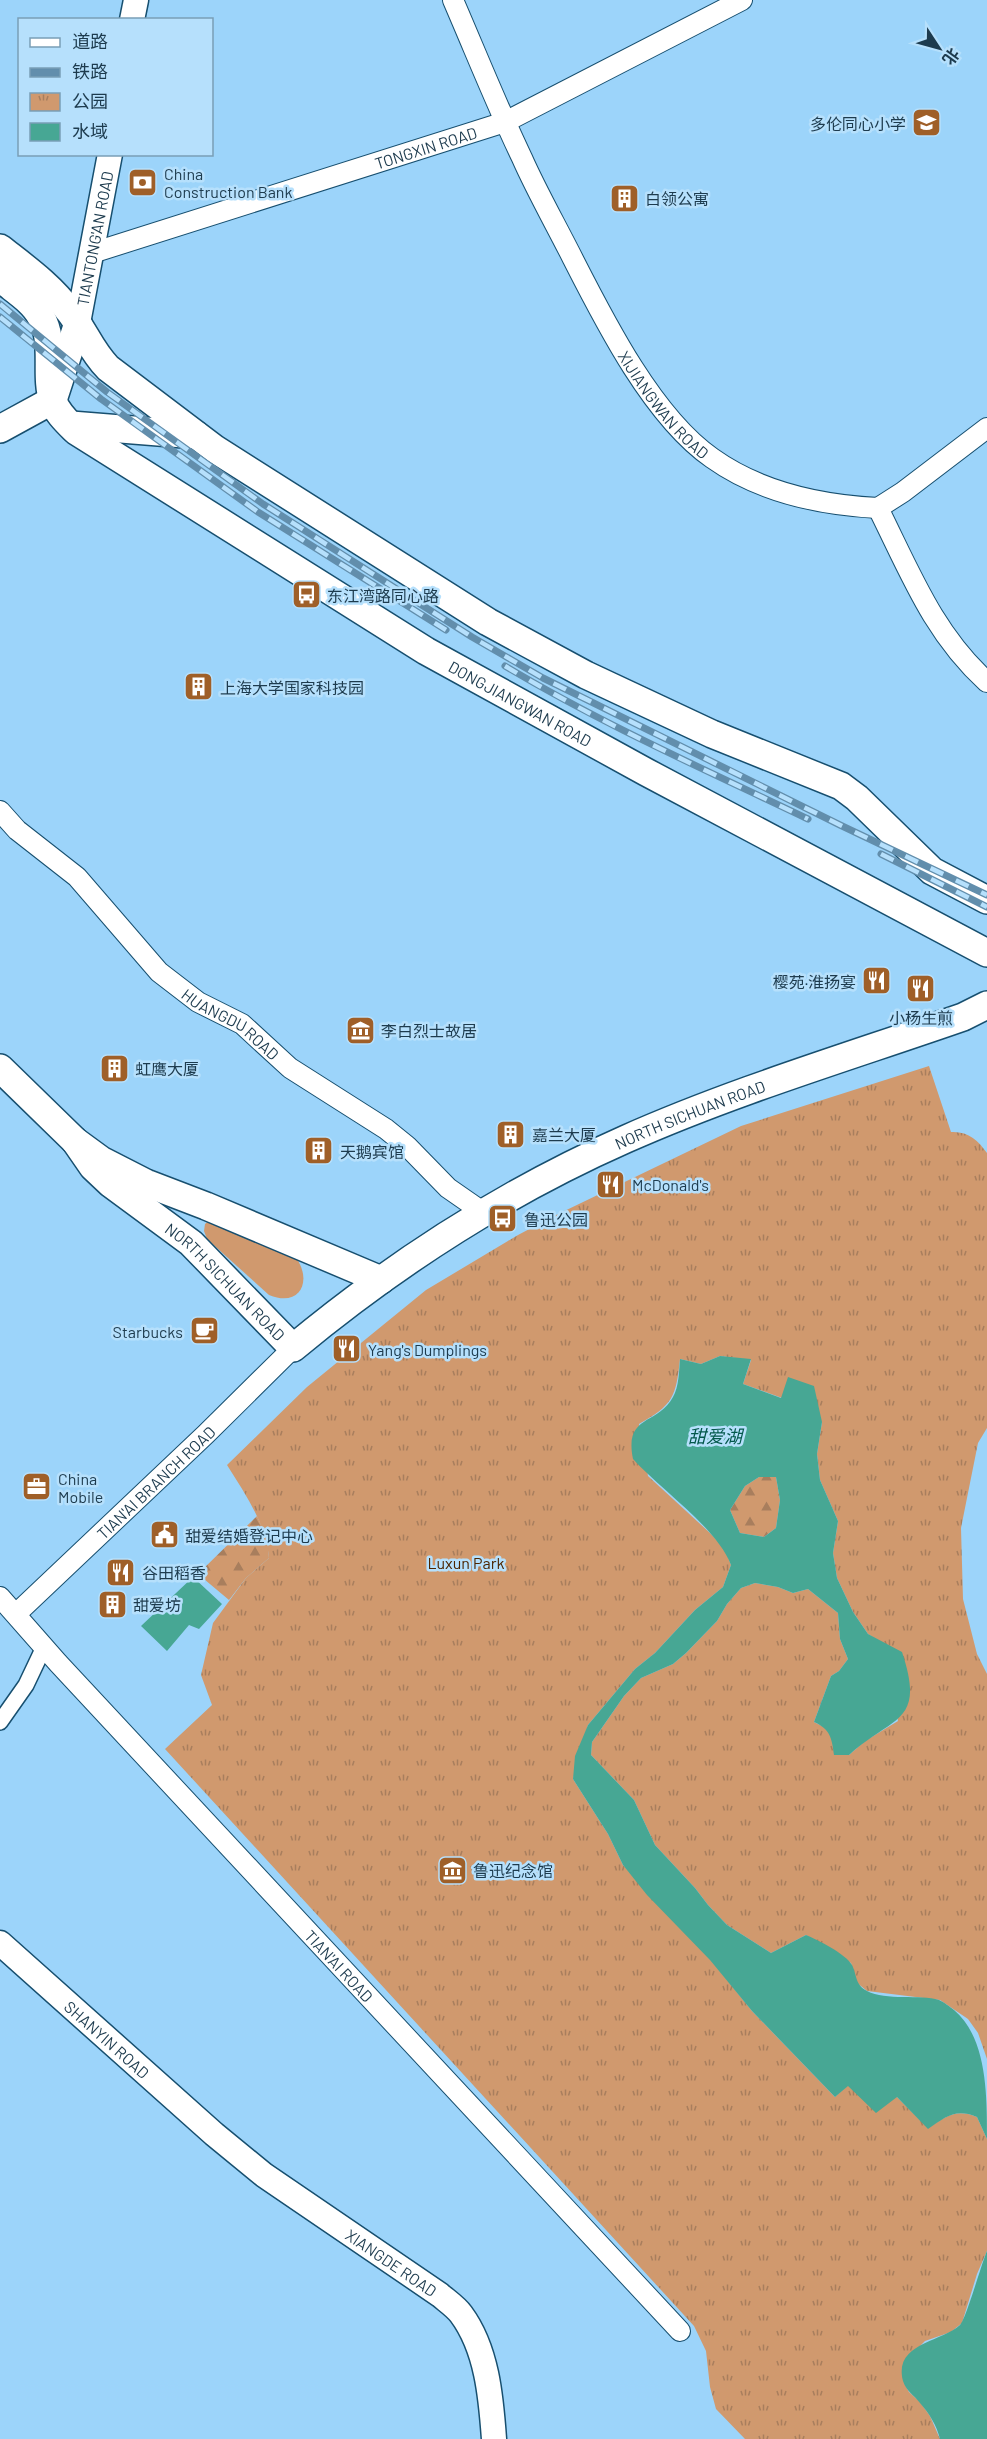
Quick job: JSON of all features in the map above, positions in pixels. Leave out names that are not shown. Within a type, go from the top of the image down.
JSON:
[{"type":"main road","points":[[0,248],[59,299],[106,366],[196,435],[253,473],[488,622],[576,670],[712,734],[842,786],[932,871],[987,900]]},
{"type":"main road","points":[[0,278],[42,317],[47,334],[53,400]]},
{"type":"main road","points":[[22,297],[78,323]]},
{"type":"main road","points":[[0,429],[53,400],[78,323]]},
{"type":"main road","name":"DONGJIANGWAN ROAD","points":[[53,400],[63,418],[76,431],[426,651],[646,772],[987,953]]},
{"type":"main road","points":[[70,425],[196,435]]},
{"type":"main road","name":"NORTH SICHUAN ROAD","points":[[75,1141],[93,1167],[111,1184],[191,1243],[293,1348],[381,1280],[536,1182],[627,1138],[738,1095],[963,1017],[987,1005]]},
{"type":"main road","name":"NORTH SICHUAN ROAD","points":[[0,1068],[75,1141],[101,1160],[146,1184],[206,1206],[381,1280]]},
{"type":"main road","points":[[191,1243],[180,1222],[180,1216],[184,1209],[206,1206]]},
{"type":"street","points":[[132,18],[136,0]]},
{"type":"street","name":"XIJIANGWAN ROAD","points":[[453,0],[523,160],[610,329],[669,417],[688,440],[737,474],[782,492],[817,502],[878,508]]},
{"type":"street","name":"TONGXIN ROAD","points":[[92,253],[505,122],[742,0]]},
{"type":"street","name":"TIANTONG'AN ROAD","points":[[78,323],[110,156]]},
{"type":"street","points":[[987,428],[903,492],[878,508],[940,628],[953,648],[987,682]]},
{"type":"street","name":"HUANGDU ROAD","points":[[0,811],[17,830],[82,883],[159,972],[198,1002],[242,1024],[290,1068],[386,1129],[407,1146],[448,1188],[484,1213]]},
{"type":"street","name":"TIAN'AI BRANCH ROAD","points":[[16,1614],[293,1348]]},
{"type":"street","name":"TIAN'AI ROAD","points":[[0,1597],[680,2331]]},
{"type":"street","points":[[0,1722],[26,1685],[44,1647]]},
{"type":"street","name":"SHANYIN ROAD","points":[[0,1943],[214,2134]]},
{"type":"street","name":"XIANGDE ROAD","points":[[214,2134],[264,2175],[440,2295],[460,2312],[471,2329],[486,2371],[494,2439]]},
{"type":"green space","name":"Luxun Park","points":[[929,1066],[951,1132],[963,1133],[972,1137],[987,1153],[987,1428],[978,1443],[961,1528],[963,1599],[977,1654],[987,1674],[987,2059],[978,2033],[968,2019],[940,2000],[867,1991],[856,1982],[851,1963],[806,1935],[771,1953],[727,1925],[655,1845],[634,1800],[591,1755],[592,1742],[624,1696],[641,1678],[673,1664],[717,1621],[727,1604],[741,1588],[755,1583],[778,1587],[793,1593],[808,1589],[838,1613],[840,1639],[848,1659],[839,1671],[831,1676],[814,1722],[824,1727],[849,1755],[865,1741],[898,1721],[882,1643],[868,1634],[853,1612],[837,1578],[833,1553],[838,1521],[820,1480],[817,1454],[822,1422],[782,1398],[743,1384],[751,1360],[720,1356],[701,1364],[680,1359],[677,1383],[671,1399],[659,1411],[639,1424],[648,1476],[725,1549],[731,1565],[723,1587],[695,1610],[655,1653],[635,1669],[588,1725],[573,1779],[608,1834],[623,1865],[711,1960],[752,2011],[835,2097],[848,2085],[897,2097],[928,2128],[951,2115],[969,2114],[977,2117],[987,2139],[987,2251],[977,2274],[962,2323],[951,2332],[925,2341],[905,2361],[904,2383],[930,2416],[940,2439],[745,2439],[716,2409],[710,2387],[706,2351],[694,2326],[165,1749],[212,1705],[201,1675],[213,1623],[246,1578],[269,1558],[259,1521],[227,1465],[307,1387],[426,1290],[554,1216],[741,1126]]},
{"type":"green space","points":[[210,1220],[292,1253],[302,1271],[303,1280],[297,1294],[290,1298],[269,1295],[207,1239],[204,1231],[205,1224]]},
{"type":"green space","points":[[759,1477],[776,1477],[780,1500],[776,1528],[764,1537],[740,1533],[730,1510],[745,1486]]},
{"type":"green space","points":[[257,1516],[267,1538],[269,1558],[246,1578],[229,1600],[198,1574]]},
{"type":"water","name":"甜爱湖","points":[[720,1356],[751,1359],[743,1384],[781,1398],[788,1377],[814,1386],[822,1422],[817,1454],[820,1480],[838,1521],[833,1553],[837,1578],[853,1612],[868,1634],[902,1652],[910,1693],[907,1706],[891,1724],[849,1755],[834,1755],[829,1735],[824,1728],[814,1722],[831,1676],[839,1671],[848,1659],[840,1639],[838,1613],[808,1589],[793,1593],[778,1587],[755,1583],[741,1588],[727,1604],[717,1621],[673,1664],[641,1678],[624,1696],[592,1742],[591,1755],[634,1800],[655,1845],[727,1925],[771,1953],[806,1935],[844,1956],[852,1965],[858,1983],[863,1989],[884,1996],[931,1998],[941,2001],[954,2010],[965,2022],[979,2051],[985,2086],[987,2139],[977,2117],[969,2114],[951,2115],[928,2129],[897,2097],[876,2113],[848,2086],[835,2097],[752,2011],[710,1960],[647,1895],[623,1865],[608,1834],[573,1779],[575,1756],[588,1725],[635,1669],[655,1653],[695,1610],[723,1587],[731,1565],[714,1537],[633,1459],[631,1445],[633,1434],[637,1427],[659,1413],[673,1397],[678,1384],[680,1359],[701,1364]],"holes":[[[759,1477],[776,1477],[780,1500],[776,1528],[764,1537],[740,1533],[730,1510],[745,1486]]]},
{"type":"water","points":[[193,1577],[222,1604],[199,1629],[189,1625],[167,1651],[141,1626]]},
{"type":"water","points":[[987,2251],[987,2439],[940,2439],[929,2415],[904,2384],[902,2368],[905,2359],[912,2351],[952,2331],[963,2321]]},
{"type":"railway","points":[[0,304],[107,392],[263,504],[472,637],[543,678],[987,895]]},
{"type":"railway","points":[[0,317],[101,399],[258,512],[446,630]]},
{"type":"railway","points":[[505,666],[617,727],[808,819]]},
{"type":"railway","points":[[881,854],[987,907]]},
{"type":"place","name":"多伦同心小学","points":[[927,123]]},
{"type":"place","name":"China Construction Bank","points":[[143,182]]},
{"type":"place","name":"白领公寓","points":[[624,198]]},
{"type":"place","name":"东江湾路同心路","points":[[306,595]]},
{"type":"place","name":"上海大学国家科技园","points":[[199,687]]},
{"type":"place","name":"樱苑·淮扬宴","points":[[877,981]]},
{"type":"place","name":"小杨生煎","points":[[921,989]]},
{"type":"place","name":"李白烈士故居","points":[[360,1030]]},
{"type":"place","name":"虹鹰大厦","points":[[114,1068]]},
{"type":"place","name":"嘉兰大厦","points":[[511,1134]]},
{"type":"place","name":"天鹅宾馆","points":[[319,1151]]},
{"type":"place","name":"McDonald's","points":[[611,1184]]},
{"type":"place","name":"鲁迅公园","points":[[503,1219]]},
{"type":"place","name":"Starbucks","points":[[204,1331]]},
{"type":"place","name":"Yang's Dumplings","points":[[347,1349]]},
{"type":"place","name":"China Mobile","points":[[37,1487]]},
{"type":"place","name":"甜爱结婚登记中心","points":[[164,1535]]},
{"type":"place","name":"谷田稻香","points":[[121,1572]]},
{"type":"place","name":"甜爱坊","points":[[112,1604]]},
{"type":"place","name":"鲁迅纪念馆","points":[[452,1870]]}]
